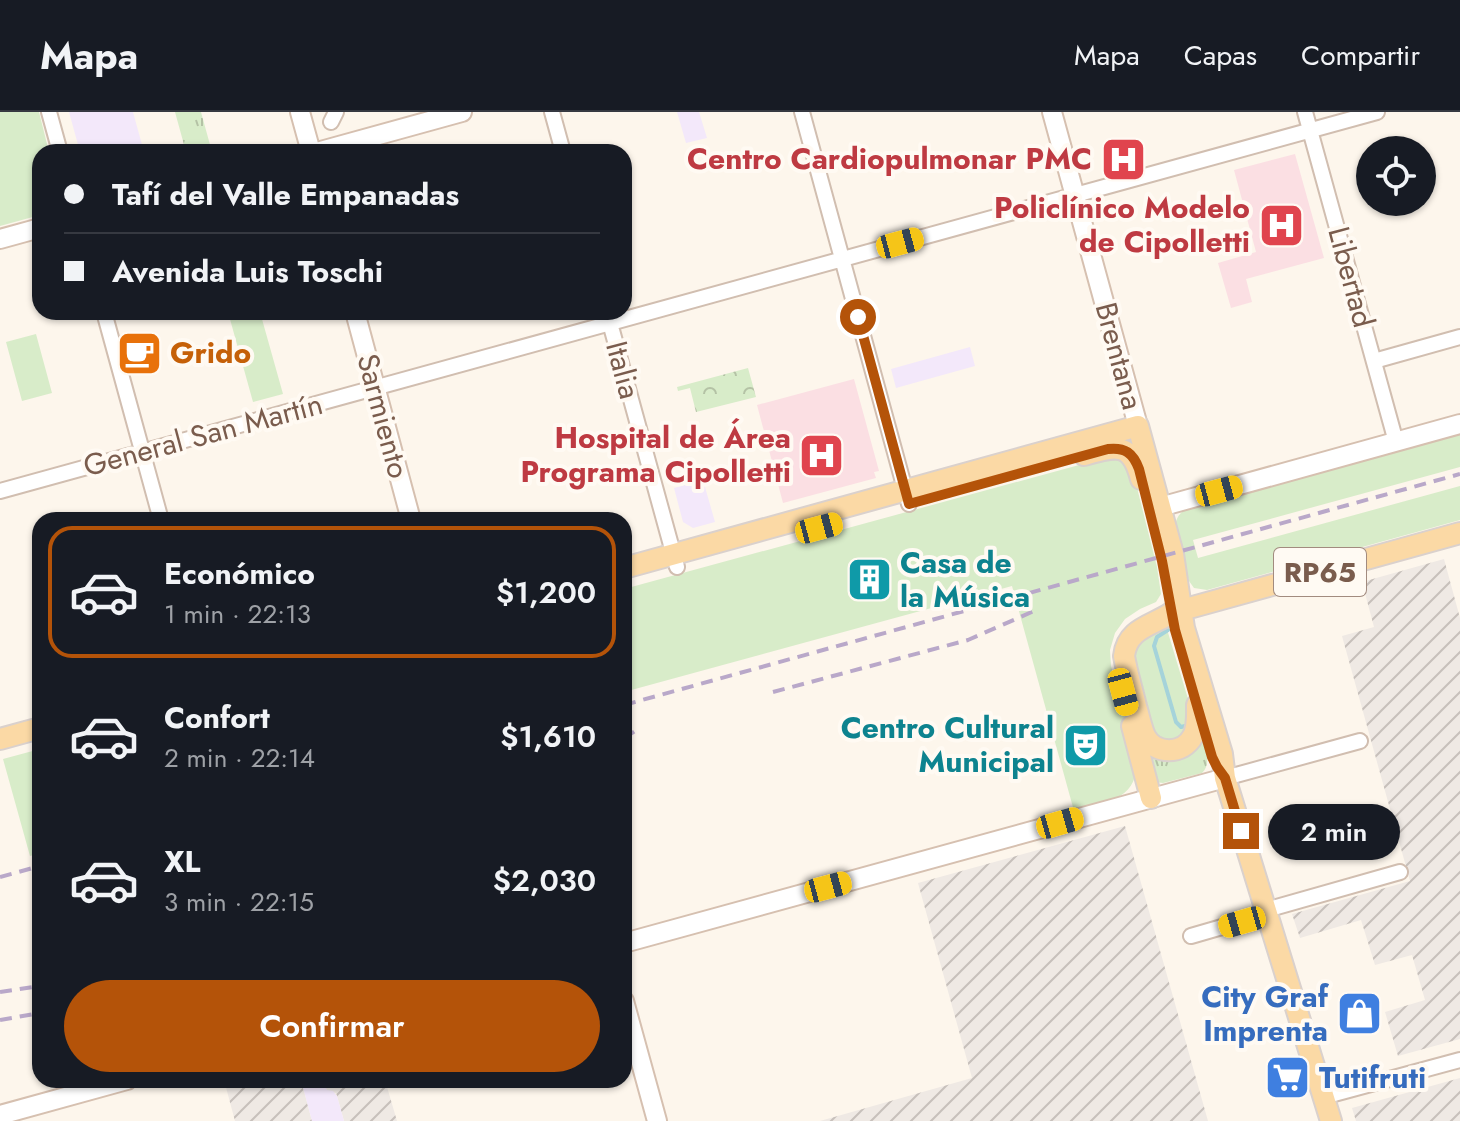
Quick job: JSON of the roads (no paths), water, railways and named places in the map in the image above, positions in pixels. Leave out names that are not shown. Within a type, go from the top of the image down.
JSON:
[{"type":"main road","points":[[300,112],[311,144]]},
{"type":"main road","points":[[344,144],[462,112]]},
{"type":"main road","name":"Brentana","points":[[1052,112],[1173,554],[1176,611]]},
{"type":"main road","points":[[0,239],[32,230]]},
{"type":"main road","name":"Sarmiento","points":[[357,320],[409,512]]},
{"type":"main road","points":[[1160,507],[1460,424]]},
{"type":"main road","points":[[984,483],[1013,468],[1139,429]]},
{"type":"main road","points":[[632,579],[675,561],[1139,429]]},
{"type":"main road","points":[[907,497],[984,483],[1103,450],[1118,448],[1134,458],[1176,611],[1222,754],[1225,778],[1331,1121]]},
{"type":"main road","name":"RP65","points":[[1197,705],[1196,725],[1187,744],[1167,750],[1157,748],[1149,741],[1142,728],[1126,664],[1125,648],[1131,636],[1176,611],[1460,533]]},
{"type":"main road","points":[[632,567],[675,561]]},
{"type":"main road","points":[[1151,798],[1115,666],[1114,652],[1120,633],[1134,618],[1151,611],[1176,611]]},
{"type":"main road","points":[[1176,611],[1176,635],[1214,760],[1225,778]]},
{"type":"main road","points":[[0,739],[32,730]]},
{"type":"main road","points":[[0,752],[32,743]]},
{"type":"main road","points":[[632,941],[1225,778]]},
{"type":"main road","points":[[632,1030],[657,1121]]},
{"type":"main road","points":[[0,1115],[98,1088]]},
{"type":"street","points":[[49,112],[58,144]]},
{"type":"street","points":[[552,112],[561,144]]},
{"type":"street","points":[[802,112],[907,497]]},
{"type":"street","name":"Libertad","points":[[1305,112],[1396,442]]},
{"type":"street","name":"General San Martín","points":[[632,312],[842,259],[1377,112]]},
{"type":"street","points":[[106,320],[159,512]]},
{"type":"street","name":"General San Martín","points":[[0,491],[375,388],[601,320]]},
{"type":"street","name":"Italia","points":[[609,320],[675,561]]},
{"type":"street","points":[[1374,361],[1460,337]]},
{"type":"street","points":[[1225,778],[1360,741]]},
{"type":"street","points":[[1191,936],[1400,872]]},
{"type":"street","points":[[1323,1097],[1460,1060]]},
{"type":"waterway","points":[[1168,630],[1157,637],[1154,646],[1176,722],[1181,727],[1189,725]]},
{"type":"railway","points":[[632,703],[1460,474]]},
{"type":"railway","points":[[773,692],[968,640],[1034,611]]},
{"type":"railway","points":[[632,733],[640,728]]},
{"type":"railway","points":[[0,877],[32,868]]},
{"type":"railway","points":[[0,992],[32,987]]},
{"type":"railway","points":[[0,1020],[32,1014]]},
{"type":"place","name":"Centro Cardiopulmonar PMC","points":[[1123,159]]},
{"type":"place","name":"Policlínico Modelo de Cipolletti","points":[[1281,225]]},
{"type":"place","name":"Grido","points":[[139,353]]},
{"type":"place","name":"Hospital de Área Programa Cipolletti","points":[[822,455]]},
{"type":"place","name":"Casa de la Música","points":[[869,580]]},
{"type":"place","name":"Centro Cultural Municipal","points":[[1085,745]]},
{"type":"place","name":"City Graf Imprenta","points":[[1359,1014]]},
{"type":"place","name":"Tutifruti","points":[[1288,1078]]}]
